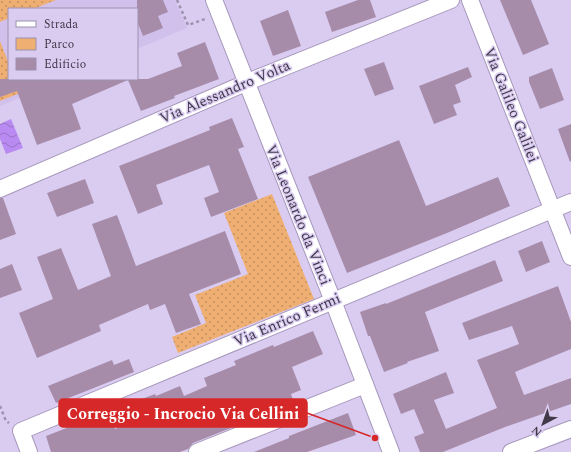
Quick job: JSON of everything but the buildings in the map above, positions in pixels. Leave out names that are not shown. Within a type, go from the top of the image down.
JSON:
[{"type":"street","name":"Via Leonardo da Vinci","points":[[214,0],[391,452]]},
{"type":"street","name":"Via Alessandro Volta","points":[[0,189],[246,83],[451,0]]},
{"type":"street","name":"Via Galileo Galilei","points":[[470,0],[553,210]]},
{"type":"street","name":"Via Enrico Fermi","points":[[29,452],[21,431],[571,202]]},
{"type":"street","points":[[553,210],[571,257]]},
{"type":"street","points":[[197,452],[365,385]]},
{"type":"street","points":[[511,452],[571,429]]},
{"type":"shaded area","points":[[0,0],[175,0],[187,28],[138,49],[138,8],[8,8],[8,80],[63,80],[0,106]]},
{"type":"green space","points":[[0,0],[56,0],[36,8],[8,8],[8,18],[0,22]]},
{"type":"green space","points":[[0,41],[8,61],[8,80],[10,80],[20,93],[0,101]]},
{"type":"green space","points":[[272,194],[314,299],[178,353],[172,337],[206,323],[195,295],[248,274],[224,213]]},
{"type":"water","points":[[11,119],[23,148],[6,154],[0,139],[0,124]]},
{"type":"place","name":"Correggio - Incrocio Via Cellini","points":[[375,438]]}]
